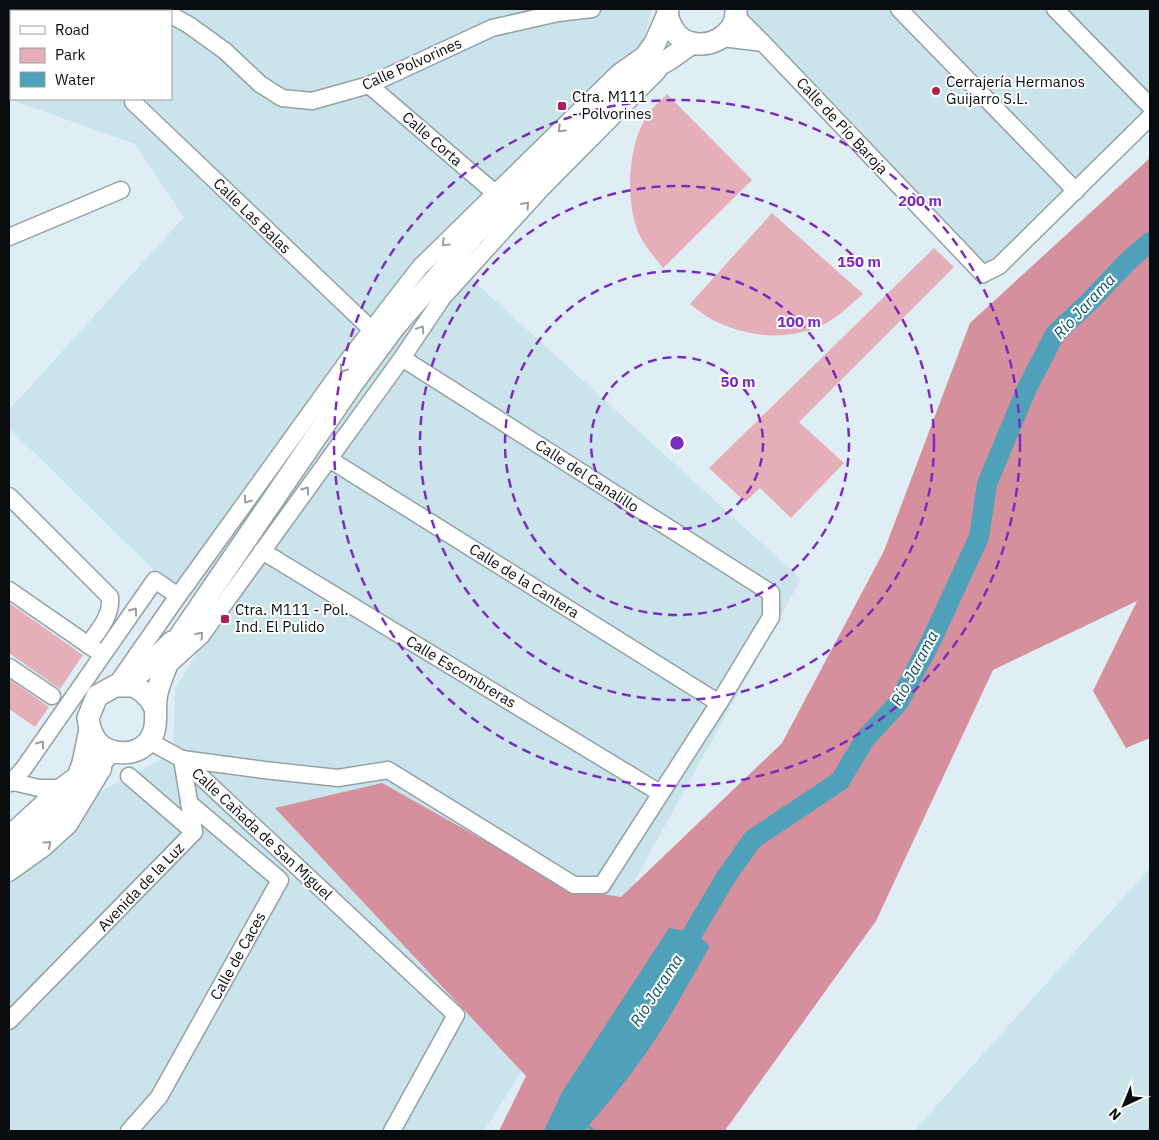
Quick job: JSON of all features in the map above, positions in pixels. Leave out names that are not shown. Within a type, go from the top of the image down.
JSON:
[{"type":"main road","points":[[668,12],[672,27],[681,38],[692,43],[707,44],[722,38],[729,30],[736,12]]},
{"type":"main road","points":[[154,708],[165,669],[180,636],[352,384],[396,326],[473,236],[627,83],[650,51],[668,12]]},
{"type":"main road","points":[[627,83],[671,58],[692,43]]},
{"type":"main road","points":[[9,856],[44,826],[84,763],[90,729],[88,718],[97,696],[119,686],[146,668],[180,636]]},
{"type":"main road","points":[[90,729],[98,742],[115,752],[132,752],[141,748],[149,741],[156,719],[150,699],[134,686],[119,686]]},
{"type":"main road","points":[[70,785],[115,752]]},
{"type":"street","name":"Calle Polvorines","points":[[172,16],[189,25],[225,51],[260,84],[282,98],[312,101],[369,85],[492,28],[560,11],[592,9]]},
{"type":"street","points":[[899,9],[1076,191],[1150,118]]},
{"type":"street","points":[[1055,9],[1150,106]]},
{"type":"street","name":"Calle de Pío Baroja","points":[[736,12],[983,274],[999,266],[1076,191]]},
{"type":"street","points":[[722,38],[764,42]]},
{"type":"street","points":[[119,686],[178,596],[420,267],[618,73],[650,51]]},
{"type":"street","points":[[165,669],[201,636],[402,358],[443,297],[542,188],[671,58]]},
{"type":"street","name":"Calle Corta","points":[[369,85],[495,193]]},
{"type":"street","name":"Calle Las Balas","points":[[133,102],[372,330]]},
{"type":"street","points":[[9,238],[121,190]]},
{"type":"street","name":"Calle del Canalillo","points":[[402,358],[771,593],[771,617],[719,703]]},
{"type":"street","name":"Calle de la Cantera","points":[[329,458],[719,703]]},
{"type":"street","points":[[9,496],[110,597],[111,607],[88,645]]},
{"type":"street","name":"Calle Escombreras","points":[[262,551],[660,793]]},
{"type":"street","points":[[10,782],[24,768],[155,580],[178,596]]},
{"type":"street","points":[[9,590],[102,656]]},
{"type":"street","points":[[9,667],[52,696]]},
{"type":"street","points":[[660,793],[719,703]]},
{"type":"street","points":[[149,741],[182,759]]},
{"type":"street","points":[[9,873],[44,848],[69,825],[101,771],[115,752]]},
{"type":"street","name":"Calle Cañada de San Miguel","points":[[182,759],[338,778],[388,770],[574,885],[602,885],[660,793]]},
{"type":"street","name":"Calle Cañada de San Miguel","points":[[182,759],[456,1015],[392,1131]]},
{"type":"street","name":"Avenida de la Luz","points":[[9,1021],[194,832],[182,759]]},
{"type":"street","points":[[129,776],[194,832]]},
{"type":"street","points":[[10,782],[39,788],[70,785]]},
{"type":"street","points":[[9,834],[70,785]]},
{"type":"street","name":"Calle de Caces","points":[[129,1131],[159,1097],[280,880],[189,803]]},
{"type":"shaded area","points":[[9,9],[652,9],[643,41],[431,242],[801,579],[635,880],[642,905],[571,993],[484,1131],[9,1131],[9,880],[83,801],[173,753],[175,689],[220,616],[160,576],[9,428],[9,410],[184,217],[135,144],[12,100],[172,100],[172,10],[10,10],[10,99]]},
{"type":"shaded area","points":[[742,9],[1150,9],[1150,123],[985,286],[738,28]]},
{"type":"shaded area","points":[[1150,158],[1150,738],[1126,748],[1093,691],[1137,601],[993,670],[876,921],[726,1131],[499,1131],[526,1076],[275,808],[382,783],[571,889],[621,897],[782,743],[884,551],[970,323]]},
{"type":"shaded area","points":[[1150,868],[1150,1131],[914,1131]]},
{"type":"green space","points":[[667,94],[752,180],[663,268],[644,244],[636,227],[630,195],[630,178],[635,145],[640,130],[648,114]]},
{"type":"green space","points":[[772,213],[863,294],[827,323],[813,329],[789,335],[753,334],[742,331],[715,321],[690,304]]},
{"type":"green space","points":[[934,248],[954,267],[799,422],[844,463],[791,518],[760,488],[745,502],[709,468]]},
{"type":"green space","points":[[9,603],[83,655],[60,689],[9,653]]},
{"type":"green space","points":[[9,679],[49,707],[35,727],[9,709]]},
{"type":"water","points":[[669,928],[694,932],[710,946],[663,1027],[631,1073],[584,1131],[544,1131],[562,1092]]},
{"type":"waterway","name":"Río Jarama","points":[[681,953],[726,877],[753,839],[840,781],[865,739],[899,702],[932,639],[979,537],[987,484],[1027,388],[1055,334],[1129,260],[1150,242]]},
{"type":"waterway","points":[[585,1124],[594,1131]]},
{"type":"place","name":"Cerrajería Hermanos Guijarro S.L.","points":[[936,91]]},
{"type":"place","name":"Ctra. M111 - Polvorines","points":[[562,106]]},
{"type":"place","name":"Ctra. M111 - Pol. Ind. El Pulido","points":[[225,619]]}]
